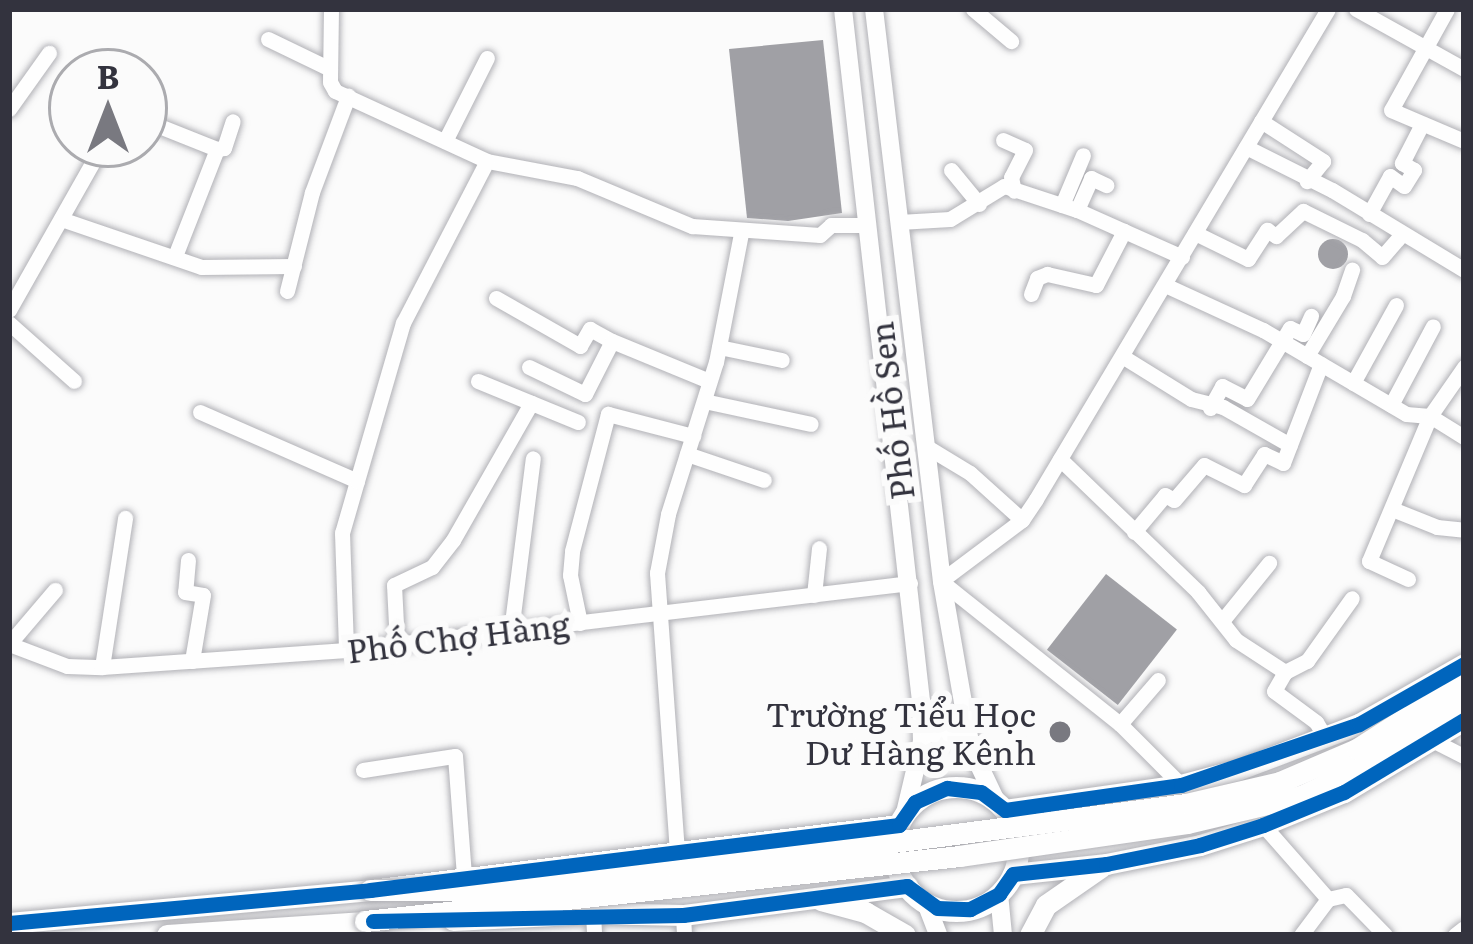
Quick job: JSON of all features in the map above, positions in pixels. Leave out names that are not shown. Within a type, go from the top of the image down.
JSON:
[{"type":"highway","points":[[9,923],[370,890],[774,841],[902,819],[930,793],[946,788],[964,787],[1000,806],[1181,785],[1325,737],[1464,664]]},
{"type":"highway","points":[[370,890],[460,890],[678,871],[1186,804],[1280,782],[1357,749],[1464,680]]},
{"type":"highway","points":[[167,935],[364,921],[879,865],[1187,823],[1301,796],[1367,765],[1464,703]]},
{"type":"highway","points":[[1013,874],[1106,864],[1263,825],[1344,792],[1464,720]]},
{"type":"highway","points":[[1118,794],[1100,811],[1102,842],[1111,854],[1132,858]]},
{"type":"highway","points":[[902,819],[894,857],[907,886],[926,903],[970,909],[999,894],[1013,874],[1018,841],[1000,806]]},
{"type":"highway","points":[[774,841],[788,844],[804,866],[799,898]]},
{"type":"highway","points":[[1030,935],[1046,905],[1106,864]]},
{"type":"highway","points":[[364,921],[684,925],[799,898],[907,886]]},
{"type":"highway","points":[[799,898],[865,912],[905,935]]},
{"type":"main road","name":"Phố Hồ Sen","points":[[843,9],[921,701],[922,741],[902,819]]},
{"type":"main road","name":"Phố Hồ Sen","points":[[874,9],[960,697],[971,748],[1000,806]]},
{"type":"main road","points":[[921,701],[929,732],[944,738],[960,730],[960,697]]},
{"type":"main road","points":[[999,894],[1004,935]]},
{"type":"main road","points":[[926,903],[938,935]]},
{"type":"street","points":[[331,9],[331,86],[488,161],[577,178],[692,226],[820,235],[831,225],[868,225]]},
{"type":"street","points":[[973,9],[1011,41]]},
{"type":"street","points":[[1181,785],[1120,724],[942,581],[1022,520],[1125,358],[1328,9]]},
{"type":"street","points":[[1356,9],[1464,68]]},
{"type":"street","points":[[1447,9],[1391,110],[1464,141]]},
{"type":"street","points":[[268,39],[330,69]]},
{"type":"street","points":[[9,109],[48,54]]},
{"type":"street","points":[[445,141],[487,58]]},
{"type":"street","points":[[287,291],[312,192],[348,96]]},
{"type":"street","points":[[1261,121],[1323,161],[1306,181]]},
{"type":"street","points":[[168,129],[224,148],[233,122]]},
{"type":"street","points":[[1369,214],[1390,176],[1403,186],[1414,170],[1402,163],[1422,124]]},
{"type":"street","points":[[1004,140],[1025,150],[1011,177],[1014,191]]},
{"type":"street","points":[[1246,147],[1464,270]]},
{"type":"street","points":[[217,148],[176,256],[179,262],[201,267],[294,266]]},
{"type":"street","points":[[1070,208],[1083,154]]},
{"type":"street","points":[[346,650],[342,533],[404,322],[488,161]]},
{"type":"street","points":[[9,310],[90,168]]},
{"type":"street","points":[[951,170],[979,204]]},
{"type":"street","points":[[1070,208],[1091,178],[1106,185]]},
{"type":"street","points":[[899,223],[950,219],[1004,186],[1070,208],[1182,257]]},
{"type":"street","points":[[1196,232],[1248,259],[1267,230],[1276,236],[1303,211],[1362,240],[1382,257],[1402,234]]},
{"type":"street","points":[[61,219],[117,242],[176,256]]},
{"type":"street","points":[[1030,294],[1044,275],[1096,285],[1124,231]]},
{"type":"street","points":[[677,852],[657,573],[710,381],[741,232]]},
{"type":"street","points":[[1134,532],[1165,495],[1174,500],[1204,466],[1244,485],[1264,454],[1283,464],[1314,360],[1352,270]]},
{"type":"street","points":[[1165,285],[1281,341],[1406,414],[1430,416],[1464,437]]},
{"type":"street","points":[[496,298],[580,346],[590,329],[710,381]]},
{"type":"street","points":[[1353,383],[1396,305]]},
{"type":"street","points":[[1210,408],[1222,386],[1247,399],[1290,328],[1304,334],[1311,316]]},
{"type":"street","points":[[9,323],[74,381]]},
{"type":"street","points":[[1390,405],[1433,326]]},
{"type":"street","points":[[530,367],[585,394],[612,341]]},
{"type":"street","points":[[718,347],[782,360]]},
{"type":"street","points":[[1125,358],[1210,408],[1223,407],[1290,445]]},
{"type":"street","points":[[1408,579],[1369,561],[1430,416],[1464,367]]},
{"type":"street","points":[[478,381],[578,422]]},
{"type":"street","points":[[704,401],[811,424]]},
{"type":"street","points":[[397,644],[394,585],[432,567],[453,540],[531,403]]},
{"type":"street","points":[[200,412],[358,481]]},
{"type":"street","points":[[580,622],[570,575],[572,551],[608,415],[693,436]]},
{"type":"street","points":[[927,447],[970,473],[1022,520]]},
{"type":"street","points":[[687,454],[764,480]]},
{"type":"street","points":[[511,632],[533,458]]},
{"type":"street","points":[[1060,459],[1236,640],[1285,672]]},
{"type":"street","points":[[1392,508],[1437,527],[1464,530]]},
{"type":"street","points":[[102,667],[125,518]]},
{"type":"street","points":[[814,595],[819,548]]},
{"type":"street","points":[[188,560],[185,592],[203,595],[192,661]]},
{"type":"street","points":[[1222,621],[1269,563]]},
{"type":"street","name":"Phố Chợ Hàng","points":[[9,644],[67,667],[102,667],[346,650],[910,584]]},
{"type":"street","points":[[9,644],[55,590]]},
{"type":"street","points":[[1325,737],[1316,722],[1274,691],[1285,672],[1306,661],[1352,598]]},
{"type":"street","points":[[1120,724],[1158,680]]},
{"type":"street","points":[[1434,741],[1464,756]]},
{"type":"street","points":[[363,770],[455,755],[464,876]]},
{"type":"street","points":[[1263,825],[1328,899]]},
{"type":"street","points":[[1301,935],[1328,899],[1346,895],[1385,935]]},
{"type":"street","points":[[1455,935],[1464,928]]},
{"type":"building","points":[[823,40],[842,213],[788,221],[747,218],[729,49]]},
{"type":"building","points":[[1333,239],[1344,243],[1348,254],[1344,265],[1333,269],[1322,265],[1318,254],[1322,243]]},
{"type":"building","points":[[1106,574],[1177,629],[1118,705],[1047,650]]},
{"type":"transit line","points":[[9,923],[370,890],[899,825],[915,802],[947,788],[981,792],[1005,810],[1181,785],[1359,724],[1464,664]]},
{"type":"transit line","points":[[373,921],[683,915],[907,886],[937,908],[970,909],[999,894],[1013,874],[1106,864],[1200,845],[1263,825],[1344,792],[1464,720]]},
{"type":"place","name":"Trường Tiểu Học Dư Hàng Kênh","points":[[1060,732]]}]
